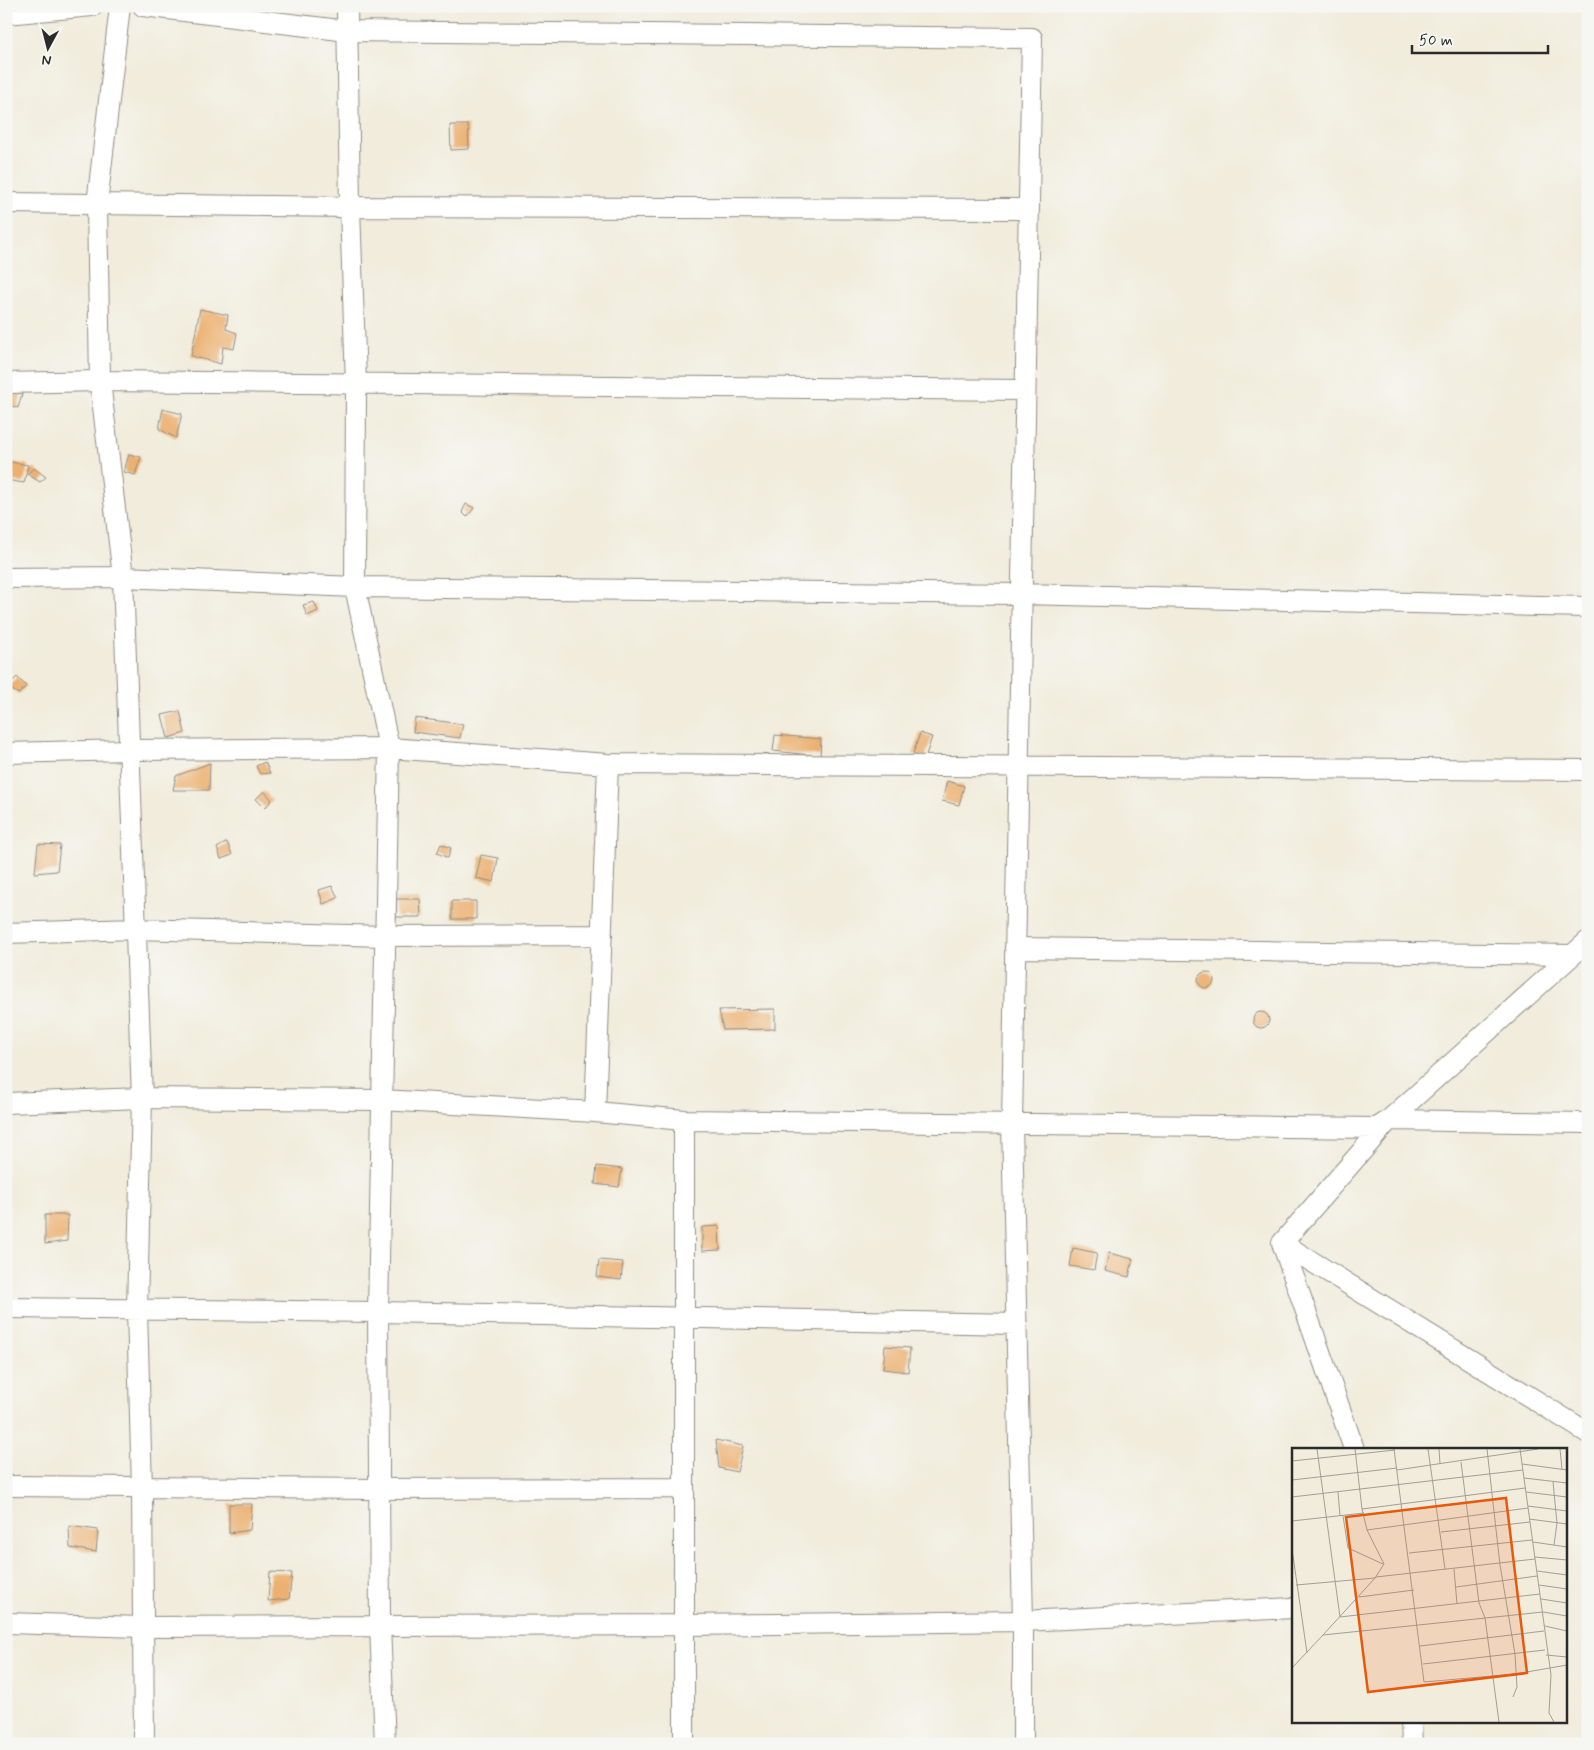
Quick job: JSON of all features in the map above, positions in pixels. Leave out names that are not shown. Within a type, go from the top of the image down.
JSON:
[{"type":"street","points":[[6,14],[92,6]]},
{"type":"street","points":[[120,6],[97,204],[100,381],[123,577],[142,1098],[137,1310],[142,1488],[144,1744]]},
{"type":"street","points":[[143,6],[348,30],[1032,38],[1012,1124],[1023,1620],[1023,1744]]},
{"type":"street","points":[[347,6],[350,207],[356,383],[355,587],[389,748],[378,1312],[380,1626],[385,1744]]},
{"type":"street","points":[[6,203],[350,207],[1028,209]]},
{"type":"street","points":[[6,383],[100,381],[1025,390]]},
{"type":"street","points":[[6,578],[123,577],[355,587],[1021,594],[1588,607]]},
{"type":"street","points":[[6,753],[389,748],[608,764],[1588,770]]},
{"type":"street","points":[[595,1112],[608,764]]},
{"type":"street","points":[[6,933],[136,929],[385,936],[602,935]]},
{"type":"street","points":[[1282,1242],[1390,1120],[1588,942]]},
{"type":"street","points":[[1015,948],[1572,955]]},
{"type":"street","points":[[6,1103],[142,1098],[381,1100],[595,1112],[684,1120],[1377,1128],[1390,1120],[1588,1123]]},
{"type":"street","points":[[684,1120],[684,1744]]},
{"type":"street","points":[[1282,1242],[1588,1433]]},
{"type":"street","points":[[1282,1242],[1354,1448]]},
{"type":"street","points":[[6,1308],[378,1312],[1017,1324]]},
{"type":"street","points":[[6,1486],[380,1489],[683,1488]]},
{"type":"street","points":[[6,1623],[142,1626],[683,1625],[1023,1620],[1292,1608]]},
{"type":"street","points":[[1411,1722],[1412,1744]]},
{"type":"building","points":[[450,125],[468,125],[469,149],[451,150]]},
{"type":"building","points":[[200,309],[228,315],[226,329],[237,333],[234,349],[223,347],[221,364],[191,356]]},
{"type":"building","points":[[6,389],[22,394],[18,408],[6,404]]},
{"type":"building","points":[[163,409],[182,414],[176,438],[159,429]]},
{"type":"building","points":[[129,454],[141,457],[135,475],[124,472]]},
{"type":"building","points":[[6,461],[28,465],[24,483],[6,480]]},
{"type":"building","points":[[34,468],[46,477],[40,482],[27,474]]},
{"type":"building","points":[[466,504],[474,508],[467,517],[462,512]]},
{"type":"building","points":[[314,602],[318,611],[307,616],[303,605]]},
{"type":"building","points":[[17,677],[26,686],[19,694],[7,687]]},
{"type":"building","points":[[180,711],[185,733],[168,738],[162,715]]},
{"type":"building","points":[[415,718],[463,724],[460,738],[413,732]]},
{"type":"building","points":[[920,733],[932,737],[925,758],[913,754]]},
{"type":"building","points":[[775,735],[821,739],[820,756],[773,751]]},
{"type":"building","points":[[265,762],[270,773],[260,774],[256,766]]},
{"type":"building","points":[[210,763],[209,790],[173,790],[176,776]]},
{"type":"building","points":[[947,781],[964,786],[959,805],[942,801]]},
{"type":"building","points":[[264,791],[272,800],[265,808],[256,799]]},
{"type":"building","points":[[227,842],[232,855],[221,859],[217,848]]},
{"type":"building","points":[[38,844],[60,845],[57,871],[35,873]]},
{"type":"building","points":[[441,844],[451,848],[448,858],[437,853]]},
{"type":"building","points":[[481,855],[498,858],[494,882],[476,878]]},
{"type":"building","points":[[332,886],[338,898],[323,904],[319,890]]},
{"type":"building","points":[[396,899],[420,899],[421,917],[396,917]]},
{"type":"building","points":[[452,901],[476,901],[476,919],[452,919]]},
{"type":"building","points":[[1206,972],[1212,974],[1214,980],[1212,986],[1206,988],[1200,986],[1198,980],[1200,974]]},
{"type":"building","points":[[775,1009],[775,1029],[723,1030],[719,1010]]},
{"type":"building","points":[[1258,1012],[1264,1012],[1269,1017],[1267,1026],[1258,1028],[1253,1023],[1253,1017]]},
{"type":"building","points":[[597,1166],[622,1169],[619,1187],[595,1184]]},
{"type":"building","points":[[45,1215],[68,1215],[67,1241],[45,1244]]},
{"type":"building","points":[[719,1226],[720,1250],[702,1251],[702,1227]]},
{"type":"building","points":[[1073,1248],[1097,1253],[1094,1270],[1070,1266]]},
{"type":"building","points":[[1109,1253],[1133,1259],[1129,1277],[1105,1271]]},
{"type":"building","points":[[599,1260],[623,1262],[621,1280],[597,1277]]},
{"type":"building","points":[[885,1346],[910,1348],[908,1372],[883,1369]]},
{"type":"building","points":[[716,1440],[743,1446],[737,1472],[719,1468]]},
{"type":"building","points":[[229,1504],[252,1504],[250,1530],[229,1533]]},
{"type":"building","points":[[69,1526],[98,1530],[96,1552],[70,1548]]},
{"type":"building","points":[[270,1572],[292,1573],[289,1599],[268,1601]]}]
